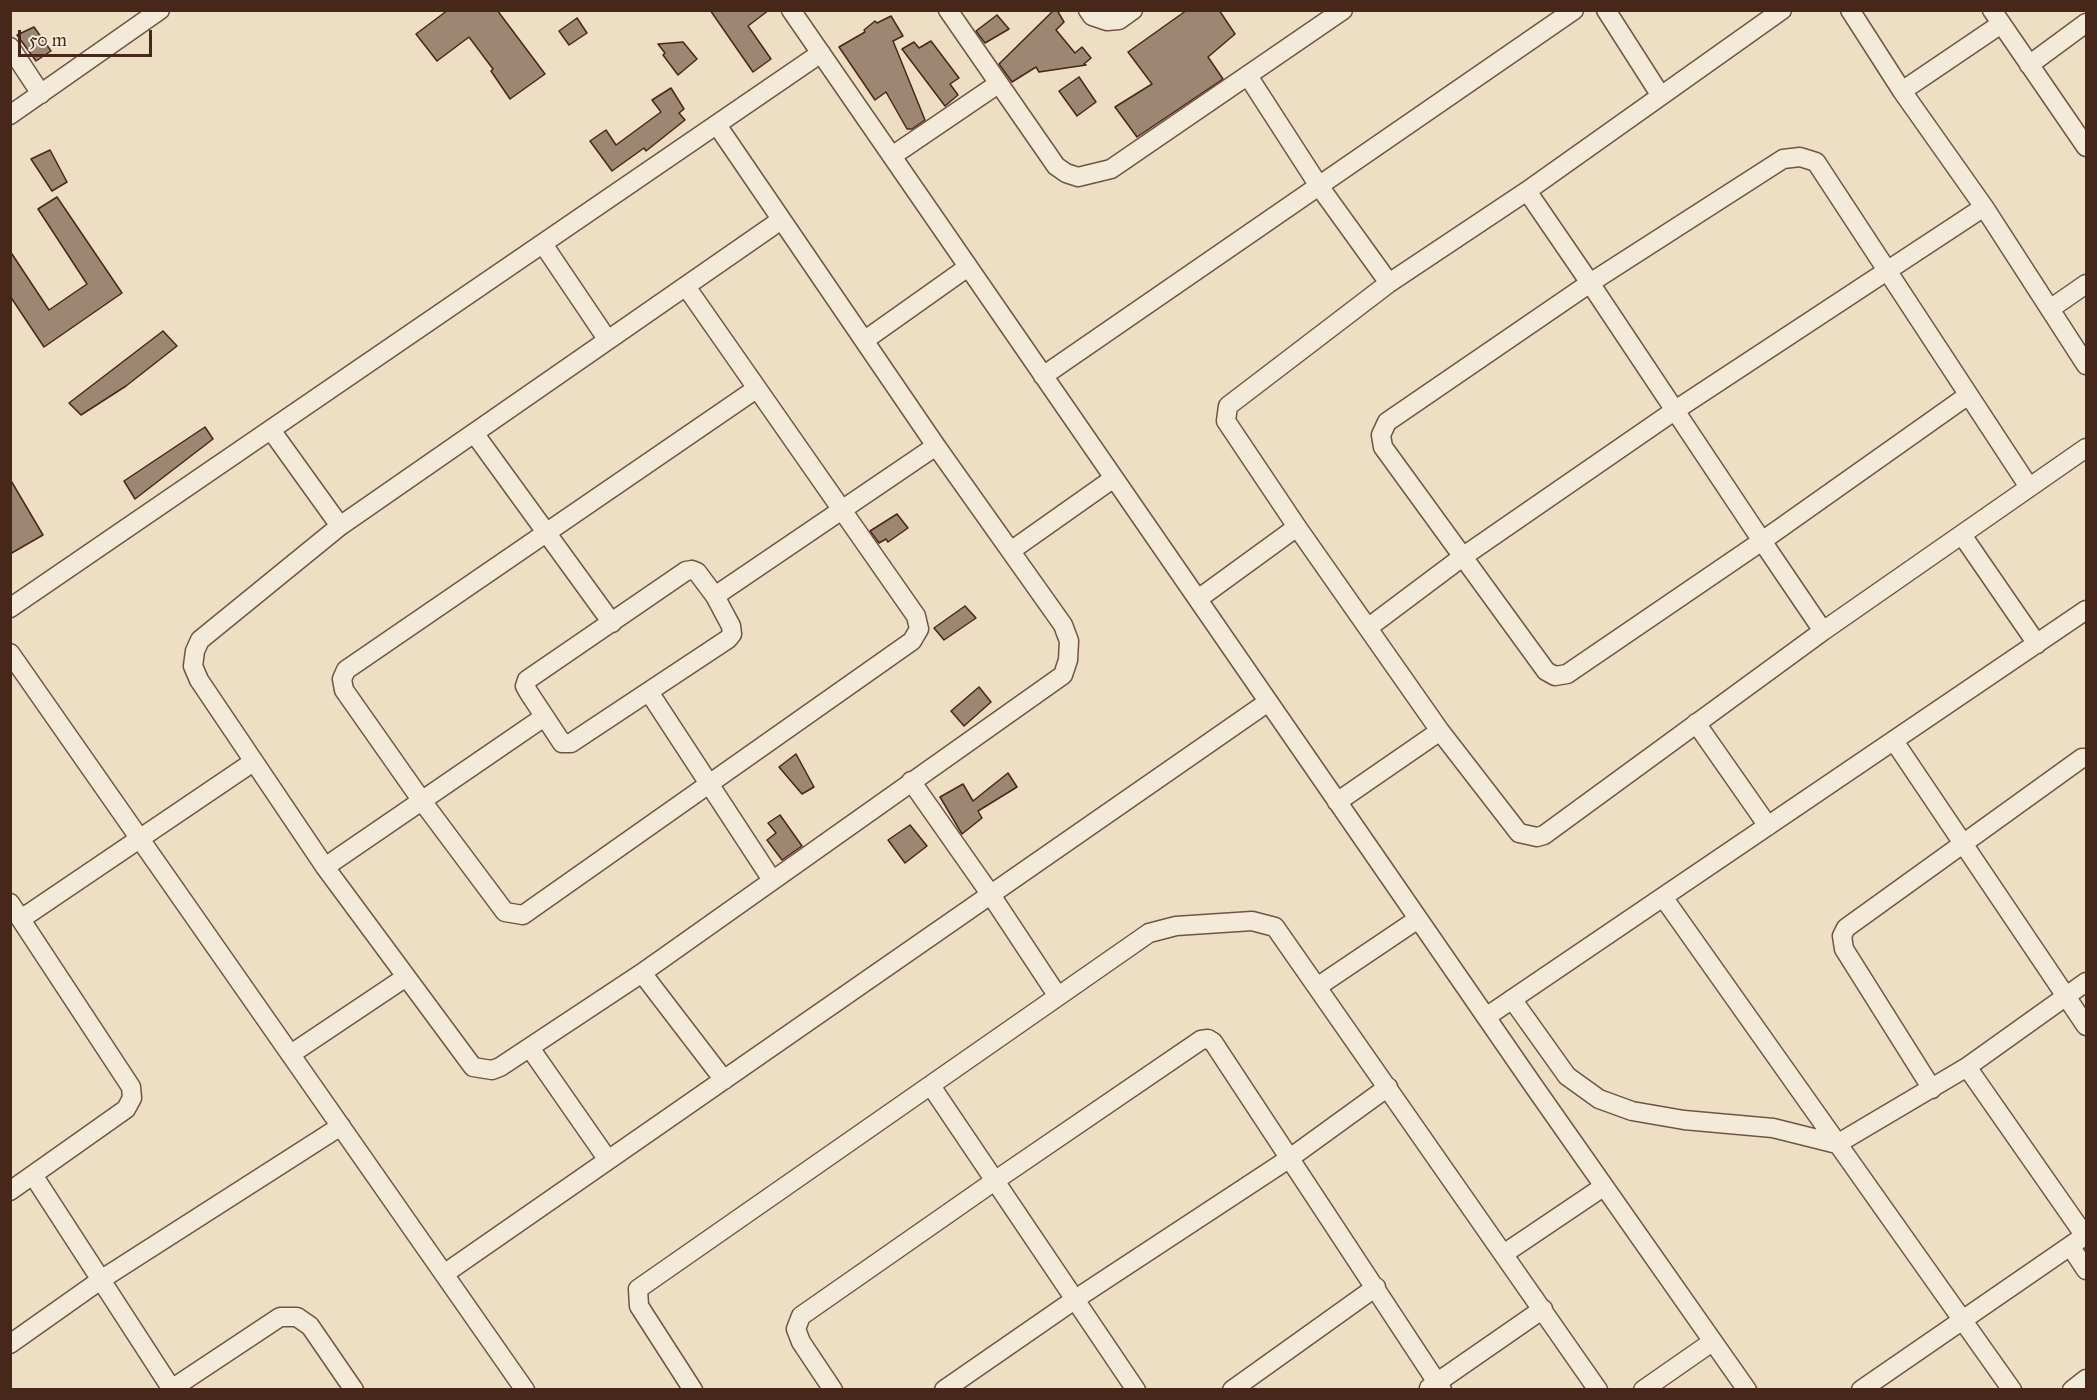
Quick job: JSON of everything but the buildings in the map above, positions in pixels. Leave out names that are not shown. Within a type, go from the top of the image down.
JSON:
[{"type":"street","points":[[10,115],[160,10]]},
{"type":"street","points":[[791,10],[1418,919],[1747,1389]]},
{"type":"street","points":[[948,10],[1056,166],[1078,177],[1111,169],[1343,10]]},
{"type":"street","points":[[1088,10],[1092,16],[1107,21],[1119,20],[1133,10]]},
{"type":"street","points":[[1044,376],[1574,10]]},
{"type":"street","points":[[1606,10],[1661,96]]},
{"type":"street","points":[[1782,10],[1527,191],[1389,283],[1228,406],[1226,421],[1297,527],[1440,731],[1519,833],[1537,837],[1823,631],[2086,448]]},
{"type":"street","points":[[1850,10],[1902,91],[1984,207],[2086,365]]},
{"type":"street","points":[[1902,91],[1997,17],[2086,147]]},
{"type":"street","points":[[2030,65],[2086,23]]},
{"type":"street","points":[[10,46],[41,94]]},
{"type":"street","points":[[10,608],[821,53]]},
{"type":"street","points":[[1248,76],[1319,186],[1389,283]]},
{"type":"street","points":[[892,156],[998,84]]},
{"type":"street","points":[[717,124],[936,446],[1064,625],[1069,641],[1068,660],[1063,675],[642,973],[492,1070],[473,1066],[325,867],[253,762],[199,680],[193,666],[195,651],[200,640],[340,526],[607,339],[687,288],[781,220]]},
{"type":"street","points":[[1967,396],[1762,541],[1567,674],[1555,676],[1546,671],[1461,558],[1383,447],[1381,435],[1387,422],[1590,283],[1783,159],[1800,157],[1816,162],[1967,396],[2029,487]]},
{"type":"street","points":[[1527,191],[1823,631]]},
{"type":"street","points":[[1369,627],[1461,558],[1674,411],[1886,269],[1984,207]]},
{"type":"street","points":[[543,244],[607,339]]},
{"type":"street","points":[[865,340],[968,267]]},
{"type":"street","points":[[2050,309],[2086,284]]},
{"type":"street","points":[[687,288],[916,616],[919,629],[912,641],[523,915],[505,912],[422,801],[344,690],[342,679],[346,670],[756,389]]},
{"type":"street","points":[[271,430],[340,526]]},
{"type":"street","points":[[474,433],[612,623]]},
{"type":"street","points":[[715,596],[936,446]]},
{"type":"street","points":[[1012,550],[1114,478]]},
{"type":"street","points":[[1198,599],[1297,527]]},
{"type":"street","points":[[1962,535],[2037,644]]},
{"type":"street","points":[[686,571],[697,572],[715,596],[731,626],[732,634],[728,639],[572,743],[562,743],[525,687],[527,680],[612,623],[686,571]]},
{"type":"street","points":[[1486,1017],[2086,610]]},
{"type":"street","points":[[10,653],[525,1389]]},
{"type":"street","points":[[649,692],[772,880]]},
{"type":"street","points":[[444,1274],[1268,702]]},
{"type":"street","points":[[325,867],[544,717]]},
{"type":"street","points":[[1696,723],[1767,826]]},
{"type":"street","points":[[1337,802],[1440,731]]},
{"type":"street","points":[[1894,741],[2086,1026]]},
{"type":"street","points":[[1932,1089],[1844,949],[1842,936],[1846,928],[2082,758],[2086,758]]},
{"type":"street","points":[[21,919],[253,762]]},
{"type":"street","points":[[911,781],[991,895],[1057,995]]},
{"type":"street","points":[[1663,897],[2012,1389]]},
{"type":"street","points":[[10,903],[131,1087],[132,1098],[126,1109],[10,1191]]},
{"type":"street","points":[[1317,987],[1418,919]]},
{"type":"street","points":[[693,1389],[639,1306],[638,1289],[1149,933],[1176,926],[1252,921],[1275,927],[1598,1389]]},
{"type":"street","points":[[642,973],[724,1080]]},
{"type":"street","points":[[291,1054],[406,977]]},
{"type":"street","points":[[1512,999],[1567,1076],[1599,1099],[1632,1112],[1684,1120],[1773,1128],[1837,1144],[1967,1067],[2086,982]]},
{"type":"street","points":[[833,1389],[801,1342],[796,1329],[801,1316],[1201,1040],[1208,1039],[1213,1042],[1376,1287],[1435,1387],[1543,1309]]},
{"type":"street","points":[[530,1047],[608,1160]]},
{"type":"street","points":[[1861,1389],[2086,1235],[1967,1067]]},
{"type":"street","points":[[931,1086],[1137,1389]]},
{"type":"street","points":[[944,1389],[1077,1298],[1290,1158],[1388,1087]]},
{"type":"street","points":[[10,1344],[102,1279],[341,1126]]},
{"type":"street","points":[[33,1175],[102,1279],[170,1389],[280,1317],[297,1317],[310,1326],[354,1389]]},
{"type":"street","points":[[1505,1253],[1604,1186]]},
{"type":"street","points":[[2070,1246],[2086,1270]]},
{"type":"street","points":[[1232,1389],[1376,1287]]},
{"type":"street","points":[[1643,1389],[1712,1342]]},
{"type":"street","points":[[2072,1389],[2086,1379]]}]
